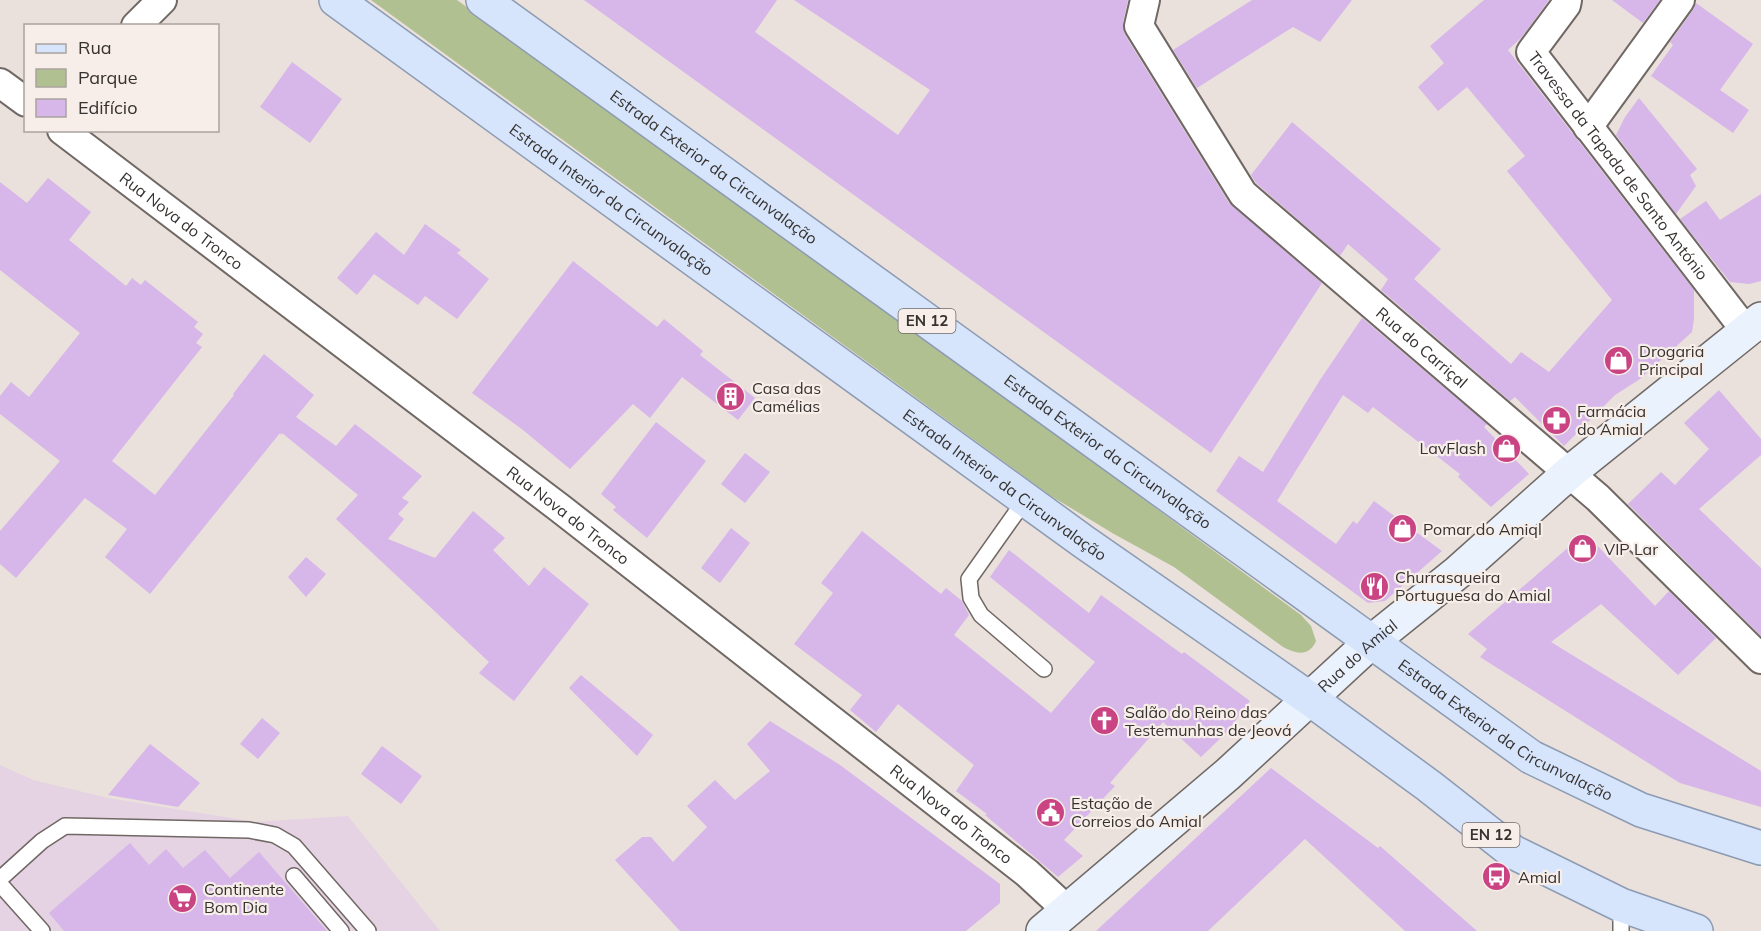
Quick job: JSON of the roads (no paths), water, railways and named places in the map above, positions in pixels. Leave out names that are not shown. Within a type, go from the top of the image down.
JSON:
[{"type":"main road","name":"Estrada Interior da Circunvalação","points":[[336,0],[1025,500],[1310,699],[1429,786],[1513,852],[1621,918],[1696,931]]},
{"type":"main road","name":"Estrada Exterior da Circunvalação","points":[[483,0],[1531,757],[1641,810],[1761,848]]},
{"type":"main road","name":"Rua do Amial","points":[[1043,931],[1228,774],[1371,642],[1458,572],[1569,473],[1754,325]]},
{"type":"street","points":[[138,24],[162,0]]},
{"type":"street","name":"Rua do Carriçal","points":[[1145,0],[1139,26],[1243,194],[1598,498],[1761,659]]},
{"type":"street","name":"Travessa da Tapada de Santo António","points":[[1567,0],[1566,5],[1531,52],[1588,127],[1754,325]]},
{"type":"street","points":[[1588,127],[1680,0]]},
{"type":"street","points":[[0,83],[24,101]]},
{"type":"street","name":"Rua Nova do Tronco","points":[[65,132],[570,517],[1027,873],[1067,910]]},
{"type":"lane","points":[[1025,500],[969,579],[971,597],[981,615],[1044,669]]},
{"type":"lane","points":[[0,879],[42,841],[65,826],[249,830],[274,835],[294,846],[368,931]]},
{"type":"lane","points":[[294,876],[341,931]]},
{"type":"lane","points":[[0,884],[42,931]]},
{"type":"place","name":"Drogaria Principal","points":[[1618,360]]},
{"type":"place","name":"Casa das Camélias","points":[[731,397]]},
{"type":"place","name":"Farmácia do Amial","points":[[1556,420]]},
{"type":"place","name":"LavFlash","points":[[1507,448]]},
{"type":"place","name":"Pomar do Amiql","points":[[1402,529]]},
{"type":"place","name":"VIP Lar","points":[[1583,549]]},
{"type":"place","name":"Churrasqueira Portuguesa do Amial","points":[[1374,586]]},
{"type":"place","name":"Salão do Reino das Testemunhas de Jeová","points":[[1104,721]]},
{"type":"place","name":"Estação de Correios do Amial","points":[[1050,812]]},
{"type":"place","name":"Amial","points":[[1497,877]]},
{"type":"place","name":"Continente Bom Dia","points":[[183,898]]}]
